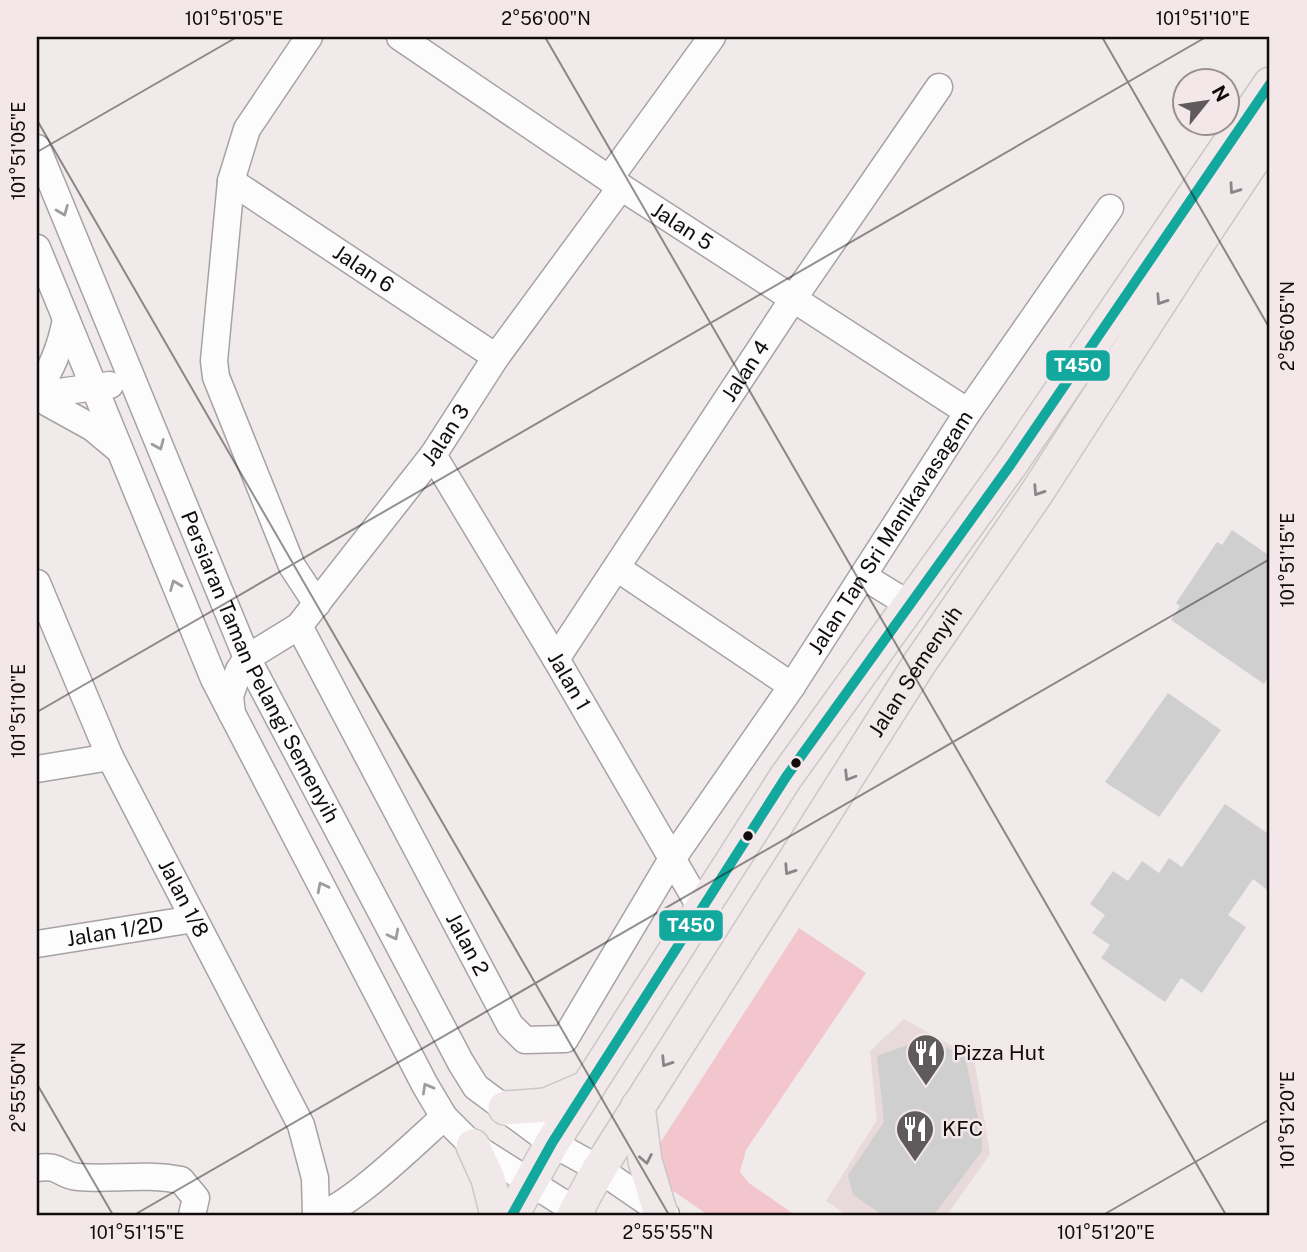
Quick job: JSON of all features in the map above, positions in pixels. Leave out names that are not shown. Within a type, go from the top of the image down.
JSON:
[{"type":"main road","name":"Jalan Semenyih","points":[[512,1215],[552,1143],[786,777],[1010,464],[1270,84]]},
{"type":"main road","name":"Jalan Semenyih","points":[[577,1214],[599,1169],[638,1106],[919,664],[1036,494],[1270,135]]},
{"type":"main road","points":[[505,1108],[546,1105],[588,1087]]},
{"type":"main road","points":[[638,1106],[645,1161],[663,1213]]},
{"type":"main road","points":[[473,1146],[488,1179],[497,1215]]},
{"type":"street","points":[[309,37],[247,129],[231,181],[215,368],[250,464],[296,576],[317,604]]},
{"type":"street","name":"Jalan 5","points":[[400,37],[615,183],[968,412]]},
{"type":"street","name":"Jalan 3","points":[[247,658],[299,626],[433,455],[712,37]]},
{"type":"street","name":"Jalan 4","points":[[556,659],[793,299],[939,87]]},
{"type":"street","name":"Persiaran Taman Pelangi Semenyih","points":[[37,148],[247,658],[461,1063],[476,1087],[552,1143],[599,1169],[663,1213]]},
{"type":"street","name":"Jalan 6","points":[[231,181],[496,357]]},
{"type":"street","name":"Jalan Tan Sri Manikavasagam","points":[[672,859],[792,686],[968,412],[1110,208]]},
{"type":"street","name":"Persiaran Taman Pelangi Semenyih","points":[[37,248],[191,624],[232,714],[425,1085],[444,1117],[473,1146],[577,1214]]},
{"type":"street","points":[[37,394],[61,346],[66,319]]},
{"type":"street","points":[[37,394],[132,382]]},
{"type":"street","points":[[37,394],[93,428],[121,451]]},
{"type":"street","name":"Jalan 1","points":[[433,455],[702,910]]},
{"type":"street","points":[[617,568],[792,686]]},
{"type":"street","points":[[863,576],[909,605]]},
{"type":"street","name":"Jalan 1/8","points":[[37,583],[42,612],[110,757],[301,1125],[315,1178],[317,1215]]},
{"type":"street","points":[[191,624],[211,643],[234,656],[247,658],[239,670],[230,696],[232,714]]},
{"type":"street","name":"Jalan 2","points":[[299,626],[510,1025],[525,1040],[565,1039],[672,859]]},
{"type":"street","points":[[37,769],[110,757]]},
{"type":"street","name":"Jalan 1/2D","points":[[37,944],[194,919]]},
{"type":"street","points":[[317,1215],[327,1213],[347,1201],[444,1117]]},
{"type":"street","points":[[41,1167],[57,1168],[75,1177],[155,1175],[181,1180],[196,1198],[192,1215]]},
{"type":"shaded area","points":[[799,928],[866,973],[746,1150],[740,1172],[749,1183],[795,1215],[708,1215],[659,1181],[653,1154]]},
{"type":"shaded area","points":[[904,1019],[974,1058],[990,1154],[947,1215],[847,1215],[826,1201],[877,1120],[870,1051]]},
{"type":"building","points":[[1232,530],[1270,556],[1270,673],[1264,684],[1171,620],[1180,606],[1176,603],[1217,542],[1222,545]]},
{"type":"building","points":[[1168,693],[1221,730],[1159,817],[1105,782]]},
{"type":"building","points":[[1225,804],[1270,835],[1270,892],[1253,879],[1228,915],[1246,927],[1202,993],[1181,978],[1165,1002],[1101,958],[1110,945],[1092,933],[1105,915],[1090,904],[1113,871],[1128,881],[1142,861],[1159,873],[1169,858],[1182,867]]},
{"type":"building","points":[[926,1038],[965,1056],[982,1138],[982,1151],[934,1215],[883,1215],[853,1195],[848,1175],[884,1122],[877,1056]]},
{"type":"transit line","name":"T450","points":[[512,1215],[552,1143],[786,777],[1011,464],[1270,84]]},
{"type":"place","name":"Pizza Hut","points":[[926,1087]]},
{"type":"place","name":"KFC","points":[[915,1163]]}]
